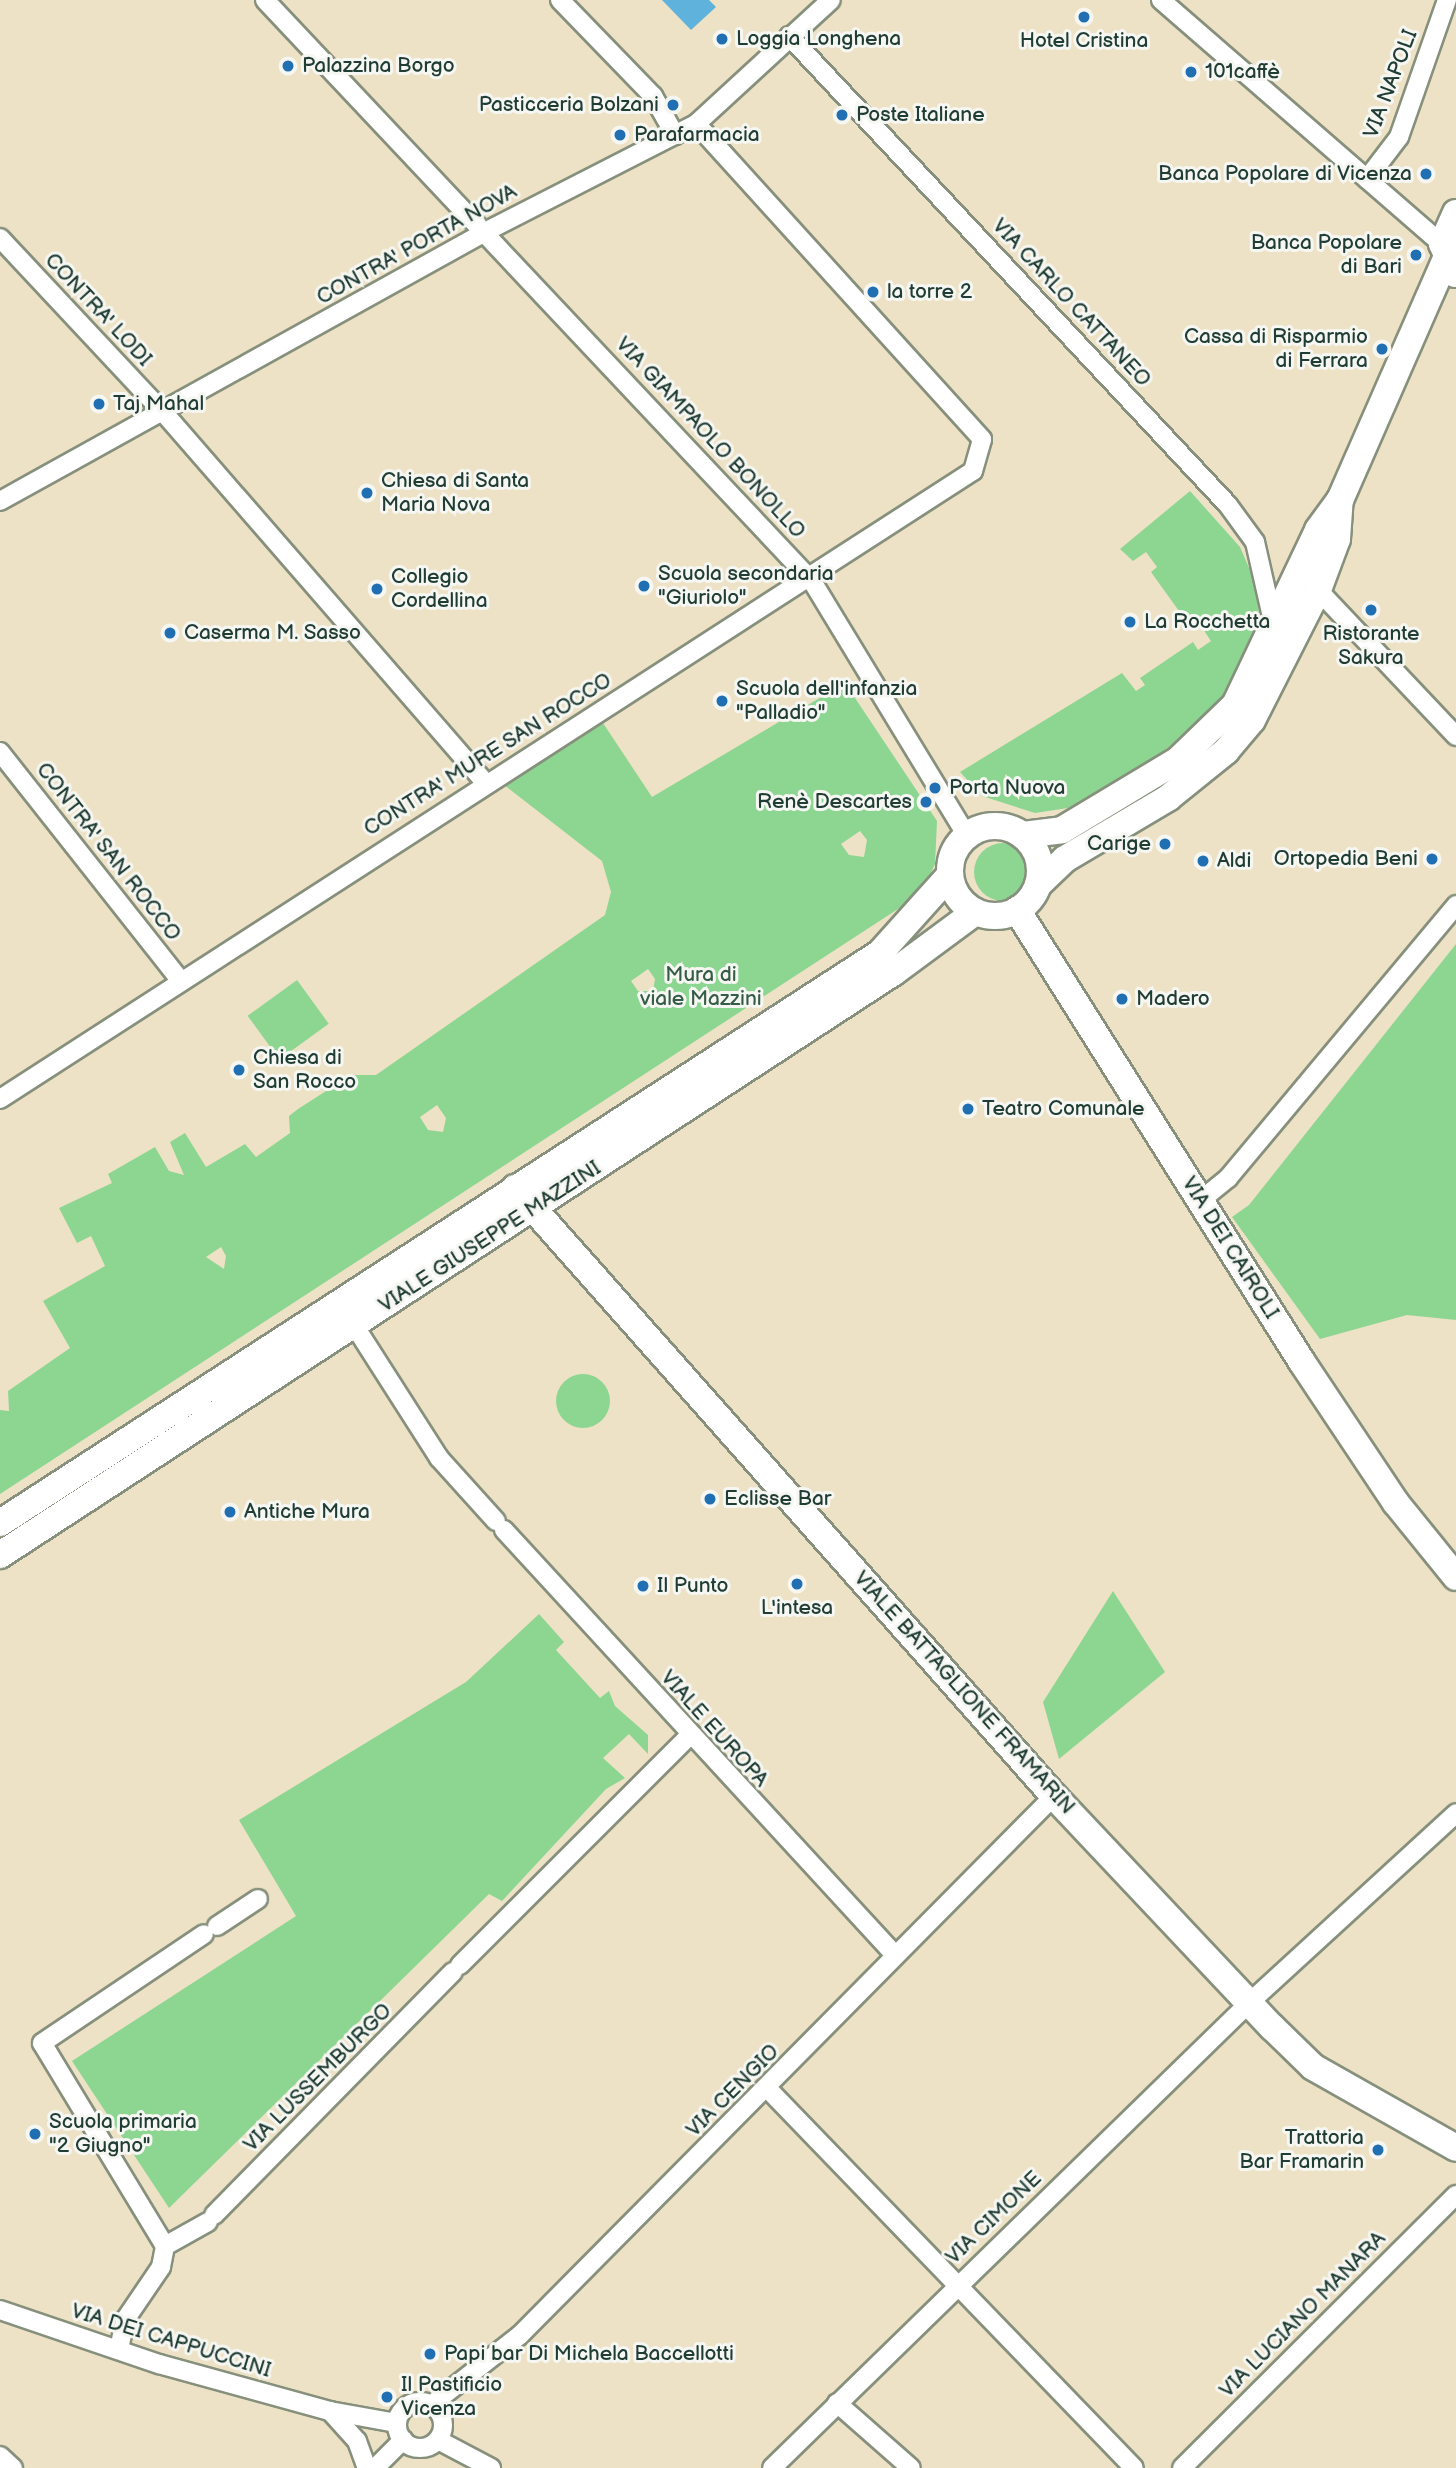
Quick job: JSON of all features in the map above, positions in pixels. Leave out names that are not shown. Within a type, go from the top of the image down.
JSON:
[{"type":"main road","points":[[1340,500],[1337,539],[1318,590],[1274,683],[1226,751],[1168,798],[1065,859],[1038,884],[1017,910],[975,912],[956,897],[949,876],[967,836],[993,825],[1023,835],[1062,830],[1178,760],[1235,705],[1318,530],[1340,500],[1422,319],[1448,260],[1456,214]]},
{"type":"main road","points":[[1422,319],[1456,289]]},
{"type":"main road","points":[[1023,835],[1041,864],[1038,884]]},
{"type":"main road","name":"VIALE GIUSEPPE MAZZINI","points":[[0,1523],[880,953],[949,876]]},
{"type":"main road","name":"VIA DEI CAIROLI","points":[[1017,910],[1389,1492],[1456,1577]]},
{"type":"main road","name":"VIALE GIUSEPPE MAZZINI","points":[[0,1555],[532,1209],[975,912]]},
{"type":"main road","name":"VIALE BATTAGLIONE FRAMARIN","points":[[515,1188],[1054,1796],[1249,2003],[1313,2067],[1456,2148]]},
{"type":"street","name":"VIA GIAMPAOLO BONOLLO","points":[[265,0],[487,230],[812,581],[967,836]]},
{"type":"street","points":[[560,0],[653,96],[675,135]]},
{"type":"street","name":"CONTRA' PORTA NOVA","points":[[0,501],[487,230],[696,124],[831,0]]},
{"type":"street","points":[[1161,0],[1367,179],[1448,260]]},
{"type":"street","name":"VIA NAPOLI","points":[[1367,179],[1399,137],[1447,0]]},
{"type":"street","name":"VIA CARLO CATTANEO","points":[[789,36],[1228,505],[1255,542],[1273,626]]},
{"type":"street","name":"CONTRA' MURE SAN ROCCO","points":[[0,1099],[166,998],[180,980],[485,782],[812,581],[973,471],[982,439],[696,124]]},
{"type":"street","name":"CONTRA' LODI","points":[[0,238],[164,412],[485,782]]},
{"type":"street","points":[[1318,590],[1456,736]]},
{"type":"street","name":"CONTRA' SAN ROCCO","points":[[0,752],[180,980]]},
{"type":"street","points":[[1201,1200],[1228,1178],[1456,905]]},
{"type":"street","name":"VIALE EUROPA","points":[[354,1325],[439,1458],[688,1737],[894,1954]]},
{"type":"street","name":"VIA LUSSEMBURGO","points":[[165,2246],[211,2218],[688,1737]]},
{"type":"street","name":"VIA CENGIO","points":[[431,2405],[520,2335],[768,2088],[894,1954],[1054,1796]]},
{"type":"street","name":"VIA CIMONE","points":[[772,2468],[1249,2003],[1448,1831],[1456,1813]]},
{"type":"street","points":[[119,2350],[125,2320],[161,2267],[165,2246],[42,2043],[258,1899]]},
{"type":"street","points":[[768,2088],[1134,2468]]},
{"type":"street","name":"VIA LUCIANO MANARA","points":[[1182,2468],[1456,2194]]},
{"type":"street","name":"VIA DEI CAPPUCCINI","points":[[0,2309],[119,2350],[400,2431]]},
{"type":"street","points":[[837,2403],[911,2468]]},
{"type":"street","points":[[375,2468],[400,2431],[411,2404],[431,2405],[443,2425],[438,2440],[420,2448],[400,2431]]},
{"type":"street","points":[[330,2411],[357,2441],[368,2468]]},
{"type":"street","points":[[438,2440],[491,2468]]},
{"type":"street","points":[[0,2456],[13,2468]]},
{"type":"green space","points":[[1190,491],[1240,547],[1256,584],[1260,623],[1232,690],[1191,731],[1130,775],[1068,808],[1035,813],[982,796],[960,772],[1122,673],[1136,691],[1145,685],[1140,678],[1193,642],[1198,650],[1211,641],[1197,620],[1189,625],[1151,572],[1157,567],[1146,552],[1133,561],[1120,549]]},
{"type":"green space","name":"Mura di viale Mazzini","points":[[845,683],[937,821],[935,864],[921,894],[0,1494],[0,1410],[9,1411],[8,1391],[70,1348],[43,1301],[105,1266],[91,1236],[77,1243],[59,1208],[112,1183],[108,1174],[155,1147],[169,1171],[184,1175],[170,1142],[185,1133],[206,1167],[245,1144],[256,1157],[290,1133],[289,1116],[298,1109],[351,1075],[376,1075],[605,915],[611,892],[602,861],[499,781],[601,720],[652,797]],"holes":[[[860,831],[867,840],[864,857],[849,855],[841,844]],[[648,969],[655,979],[653,991],[638,991],[631,981]],[[437,1105],[446,1118],[443,1132],[428,1130],[420,1117]],[[221,1247],[226,1256],[224,1269],[206,1257]]]},
{"type":"green space","points":[[1003,843],[1024,851],[1032,872],[1024,893],[1003,901],[982,893],[974,872],[982,851]]},
{"type":"green space","points":[[1456,944],[1456,1320],[1407,1315],[1320,1339],[1232,1217],[1249,1205]]},
{"type":"green space","points":[[297,980],[329,1024],[279,1060],[248,1016]]},
{"type":"green space","points":[[583,1374],[602,1382],[610,1401],[602,1420],[583,1428],[564,1420],[556,1401],[564,1382]]},
{"type":"green space","points":[[1113,1591],[1165,1672],[1059,1759],[1043,1702]]},
{"type":"green space","points":[[539,1614],[564,1642],[556,1650],[600,1698],[609,1691],[615,1706],[648,1735],[648,1754],[629,1734],[603,1758],[625,1778],[606,1789],[502,1901],[489,1894],[169,2208],[72,2061],[296,1916],[239,1820],[466,1682]]},
{"type":"water","points":[[662,0],[709,0],[716,7],[691,30]]},
{"type":"place","name":"Hotel Cristina","points":[[1084,17]]},
{"type":"place","name":"Loggia Longhena","points":[[722,39]]},
{"type":"place","name":"Palazzina Borgo","points":[[288,66]]},
{"type":"place","name":"101caffè","points":[[1191,72]]},
{"type":"place","name":"Pasticceria Bolzani","points":[[673,105]]},
{"type":"place","name":"Poste Italiane","points":[[842,115]]},
{"type":"place","name":"Parafarmacia","points":[[620,135]]},
{"type":"place","name":"Banca Popolare di Vicenza","points":[[1426,174]]},
{"type":"place","name":"Banca Popolare di Bari","points":[[1416,255]]},
{"type":"place","name":"la torre 2","points":[[873,292]]},
{"type":"place","name":"Cassa di Risparmio di Ferrara","points":[[1382,349]]},
{"type":"place","name":"Taj Mahal","points":[[99,404]]},
{"type":"place","name":"Chiesa di Santa Maria Nova","points":[[367,493]]},
{"type":"place","name":"Scuola secondaria \"Giuriolo\"","points":[[644,586]]},
{"type":"place","name":"Collegio Cordellina","points":[[377,589]]},
{"type":"place","name":"Ristorante Sakura","points":[[1371,610]]},
{"type":"place","name":"La Rocchetta","points":[[1130,622]]},
{"type":"place","name":"Caserma M. Sasso","points":[[170,633]]},
{"type":"place","name":"Scuola dell'infanzia \"Palladio\"","points":[[722,701]]},
{"type":"place","name":"Porta Nuova","points":[[935,788]]},
{"type":"place","name":"Renè Descartes","points":[[926,802]]},
{"type":"place","name":"Carige","points":[[1165,844]]},
{"type":"place","name":"Ortopedia Beni","points":[[1432,859]]},
{"type":"place","name":"Aldi","points":[[1203,861]]},
{"type":"place","name":"Madero","points":[[1122,999]]},
{"type":"place","name":"Chiesa di San Rocco","points":[[239,1070]]},
{"type":"place","name":"Teatro Comunale","points":[[968,1109]]},
{"type":"place","name":"Eclisse Bar","points":[[710,1499]]},
{"type":"place","name":"Antiche Mura","points":[[230,1512]]},
{"type":"place","name":"L'intesa","points":[[797,1584]]},
{"type":"place","name":"Il Punto","points":[[643,1586]]},
{"type":"place","name":"Scuola primaria \"2 Giugno\"","points":[[35,2134]]},
{"type":"place","name":"Trattoria Bar Framarin","points":[[1378,2150]]},
{"type":"place","name":"Papi bar Di Michela Baccellotti","points":[[430,2354]]},
{"type":"place","name":"Il Pastificio Vicenza","points":[[387,2397]]}]
